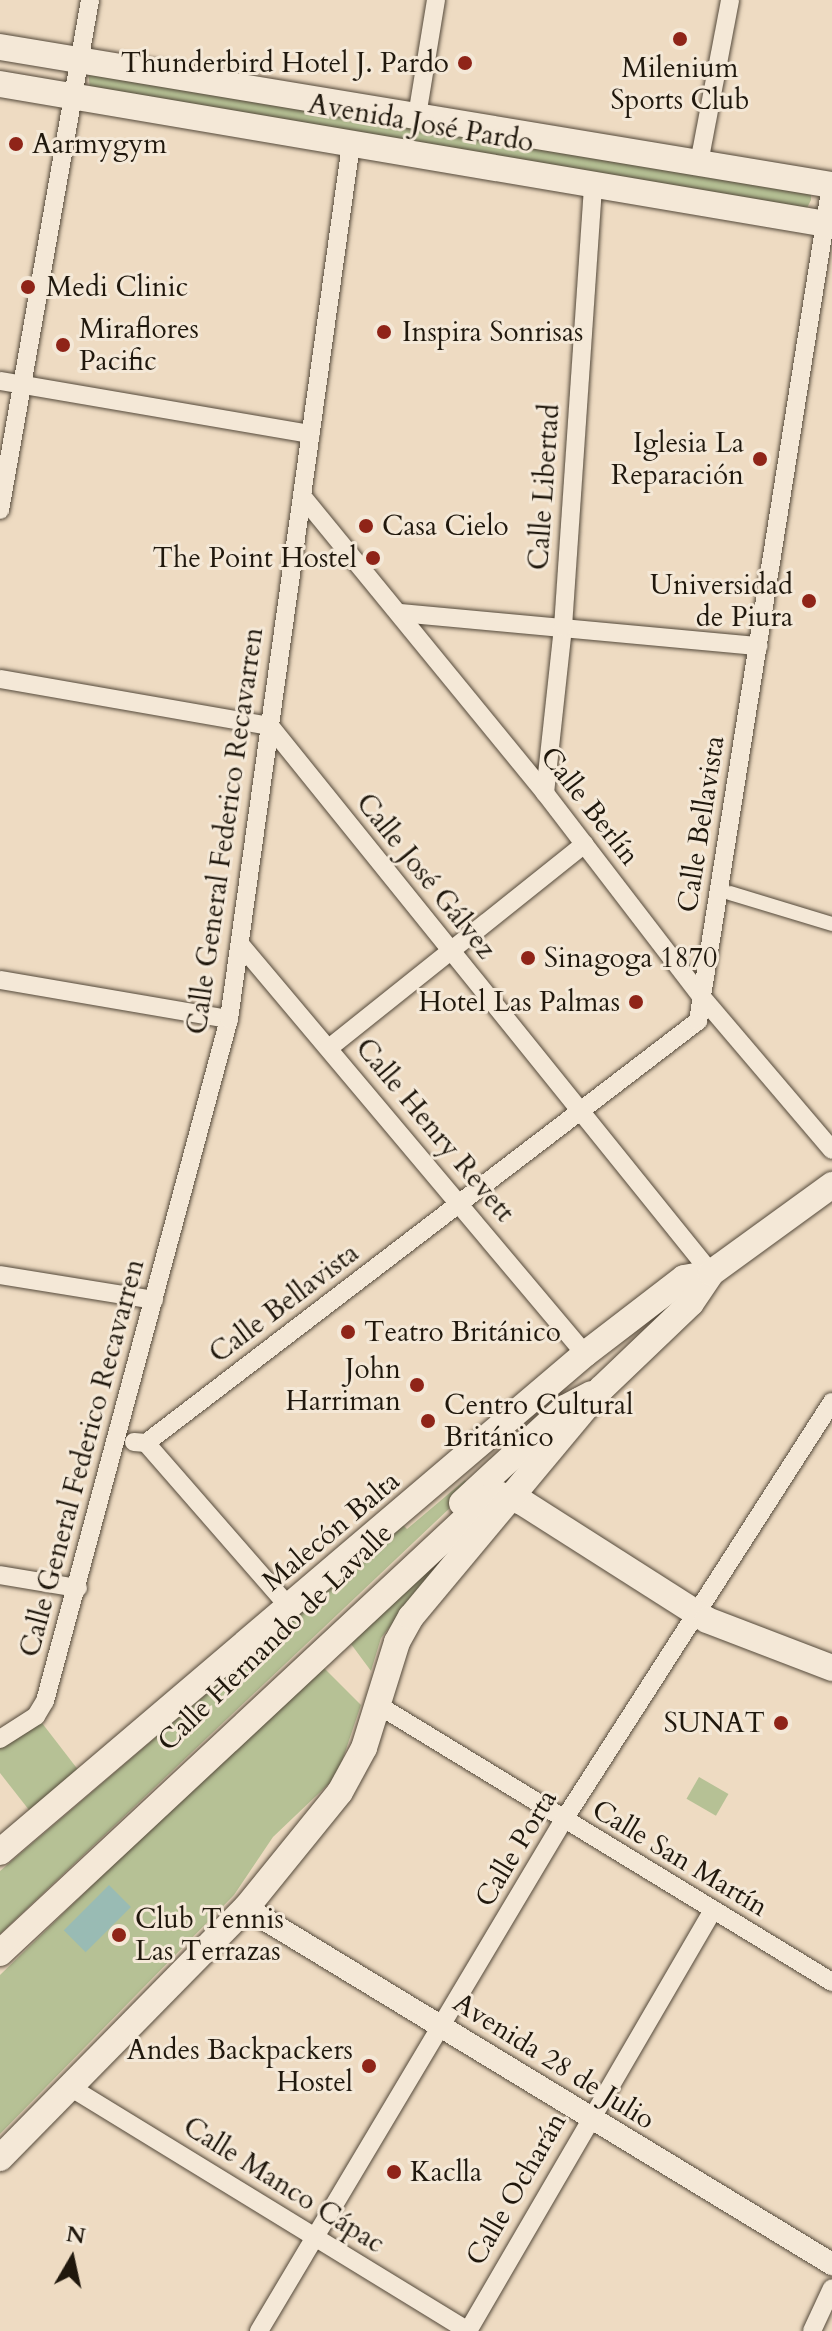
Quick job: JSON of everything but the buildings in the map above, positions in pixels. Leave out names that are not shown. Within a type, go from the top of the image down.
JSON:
[{"type":"main road","name":"Avenida José Pardo","points":[[0,47],[832,185]]},
{"type":"main road","name":"Avenida José Pardo","points":[[0,84],[829,224]]},
{"type":"main road","points":[[0,2158],[246,1908],[344,1786],[378,1705],[400,1637],[437,1582],[601,1389],[691,1303],[711,1273],[832,1185]]},
{"type":"main road","name":"Malecón Balta","points":[[0,1852],[585,1354],[684,1278],[711,1273]]},
{"type":"main road","name":"Calle Hernando de Lavalle","points":[[0,1939],[501,1465],[565,1408],[601,1389]]},
{"type":"main road","name":"Calle Hernando de Lavalle","points":[[0,1953],[477,1505],[493,1495],[510,1497]]},
{"type":"main road","points":[[510,1497],[696,1613],[832,1668]]},
{"type":"main road","points":[[343,1631],[358,1629],[424,1573],[437,1582]]},
{"type":"main road","points":[[751,1635],[832,1654]]},
{"type":"street","points":[[0,510],[26,385],[90,0]]},
{"type":"street","points":[[417,116],[436,0]]},
{"type":"street","points":[[699,163],[730,0]]},
{"type":"street","name":"Calle General Federico Recavarren","points":[[6,1736],[45,1701],[119,1440],[229,1019],[351,144]]},
{"type":"street","name":"Calle Libertad","points":[[545,793],[563,627],[593,184]]},
{"type":"street","name":"Calle Bellavista","points":[[146,1443],[698,1021],[829,224],[832,185]]},
{"type":"street","points":[[0,381],[311,434]]},
{"type":"street","name":"Calle Berlín","points":[[302,496],[401,613],[545,793],[701,996],[832,1150]]},
{"type":"street","points":[[401,613],[758,646]]},
{"type":"street","points":[[0,679],[270,726]]},
{"type":"street","name":"Calle José Gálvez","points":[[270,726],[711,1273]]},
{"type":"street","points":[[329,1048],[585,844]]},
{"type":"street","points":[[730,893],[832,924]]},
{"type":"street","name":"Calle Henry Revett","points":[[240,944],[462,1203],[585,1354]]},
{"type":"street","points":[[0,980],[229,1019]]},
{"type":"street","points":[[0,1275],[154,1300]]},
{"type":"street","name":"Calle Porta","points":[[259,2331],[563,1821],[832,1402]]},
{"type":"street","points":[[119,1440],[146,1443],[290,1608]]},
{"type":"street","points":[[0,1575],[78,1588]]},
{"type":"street","name":"Calle San Martín","points":[[378,1705],[563,1821],[832,1982]]},
{"type":"street","name":"Avenida 28 de Julio","points":[[246,1908],[588,2119],[832,2264]]},
{"type":"street","name":"Calle Ocharán","points":[[468,2331],[588,2119],[713,1910]]},
{"type":"street","name":"Calle Manco Cápac","points":[[70,2087],[468,2331]]},
{"type":"street","points":[[812,2331],[832,2288]]},
{"type":"green space","points":[[88,69],[811,193],[811,200],[805,212],[90,89]]},
{"type":"green space","points":[[465,1480],[471,1488],[0,1934],[0,1871],[403,1525],[407,1529]]},
{"type":"green space","points":[[461,1537],[381,1638],[371,1671],[351,1644]]},
{"type":"green space","name":"Club Tennis Las Terrazas","points":[[320,1664],[361,1705],[337,1776],[273,1837],[234,1895],[0,2134],[0,1975]]},
{"type":"green space","points":[[42,1723],[79,1771],[29,1810],[0,1773],[0,1744]]},
{"type":"green space","points":[[699,1777],[728,1794],[716,1816],[686,1799]]},
{"type":"water","points":[[109,1885],[131,1907],[86,1952],[64,1930]]},
{"type":"place","name":"Milenium Sports Club","points":[[680,39]]},
{"type":"place","name":"Thunderbird Hotel J. Pardo","points":[[465,63]]},
{"type":"place","name":"Aarmygym","points":[[16,144]]},
{"type":"place","name":"Medi Clinic","points":[[28,287]]},
{"type":"place","name":"Inspira Sonrisas","points":[[384,332]]},
{"type":"place","name":"Miraflores Pacific","points":[[63,345]]},
{"type":"place","name":"Iglesia La Reparación","points":[[760,459]]},
{"type":"place","name":"Casa Cielo","points":[[366,526]]},
{"type":"place","name":"The Point Hostel","points":[[373,558]]},
{"type":"place","name":"Universidad de Piura","points":[[809,601]]},
{"type":"place","name":"Sinagoga 1870","points":[[528,958]]},
{"type":"place","name":"Hotel Las Palmas","points":[[636,1002]]},
{"type":"place","name":"Teatro Británico","points":[[348,1332]]},
{"type":"place","name":"John Harriman","points":[[417,1385]]},
{"type":"place","name":"Centro Cultural Británico","points":[[428,1421]]},
{"type":"place","name":"SUNAT","points":[[781,1723]]},
{"type":"place","name":"Club Tennis Las Terrazas","points":[[119,1935]]},
{"type":"place","name":"Andes Backpackers Hostel","points":[[369,2066]]},
{"type":"place","name":"Kaclla","points":[[394,2172]]}]
